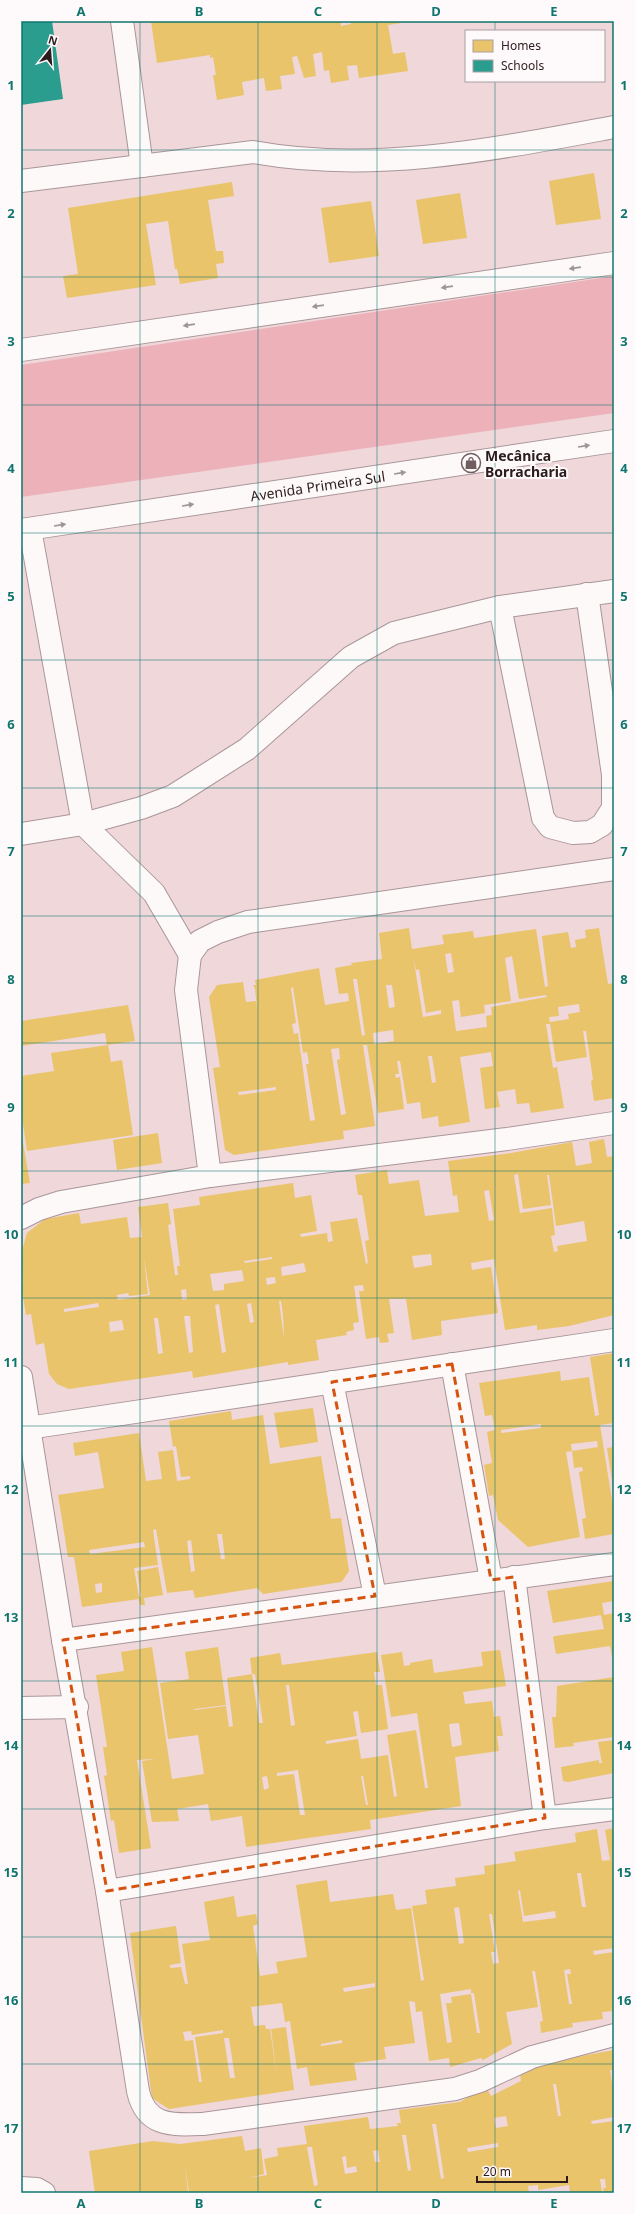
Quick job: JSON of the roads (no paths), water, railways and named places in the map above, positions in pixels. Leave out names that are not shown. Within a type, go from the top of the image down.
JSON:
[{"type":"street","points":[[122,21],[142,166]]},
{"type":"street","points":[[21,181],[253,152],[286,158],[380,161],[549,139],[614,127]]},
{"type":"street","points":[[21,350],[614,263]]},
{"type":"street","name":"Avenida Primeira Sul","points":[[26,530],[614,441]]},
{"type":"street","points":[[26,530],[83,824],[154,893],[190,955]]},
{"type":"street","points":[[21,834],[83,824],[141,808],[173,796],[202,780],[247,749],[351,657],[394,633],[500,607],[588,594],[614,592]]},
{"type":"street","points":[[500,607],[543,818],[550,827],[573,833],[590,832],[602,825],[613,808],[613,775],[588,594]]},
{"type":"street","points":[[210,1176],[186,990],[190,955],[200,942],[218,932],[248,922],[614,869]]},
{"type":"street","points":[[21,1218],[39,1209],[61,1202],[210,1176],[507,1139],[614,1123]]},
{"type":"street","points":[[28,1428],[614,1340]]},
{"type":"street","points":[[452,1364],[491,1580]]},
{"type":"street","points":[[21,1377],[63,1640],[77,1707],[141,2104],[146,2112],[166,2122],[181,2125],[203,2124],[455,2089],[480,2081],[532,2057],[614,2035]]},
{"type":"street","points":[[332,1382],[375,1596]]},
{"type":"street","points":[[63,1640],[614,1564]]},
{"type":"street","points":[[514,1577],[545,1818]]},
{"type":"street","points":[[21,1708],[77,1707]]},
{"type":"street","points":[[107,1891],[545,1818],[614,1809]]},
{"type":"street","points":[[21,2188],[37,2189],[44,2193]]},
{"type":"place","name":"Mecânica Borracharia","points":[[471,463]]}]
